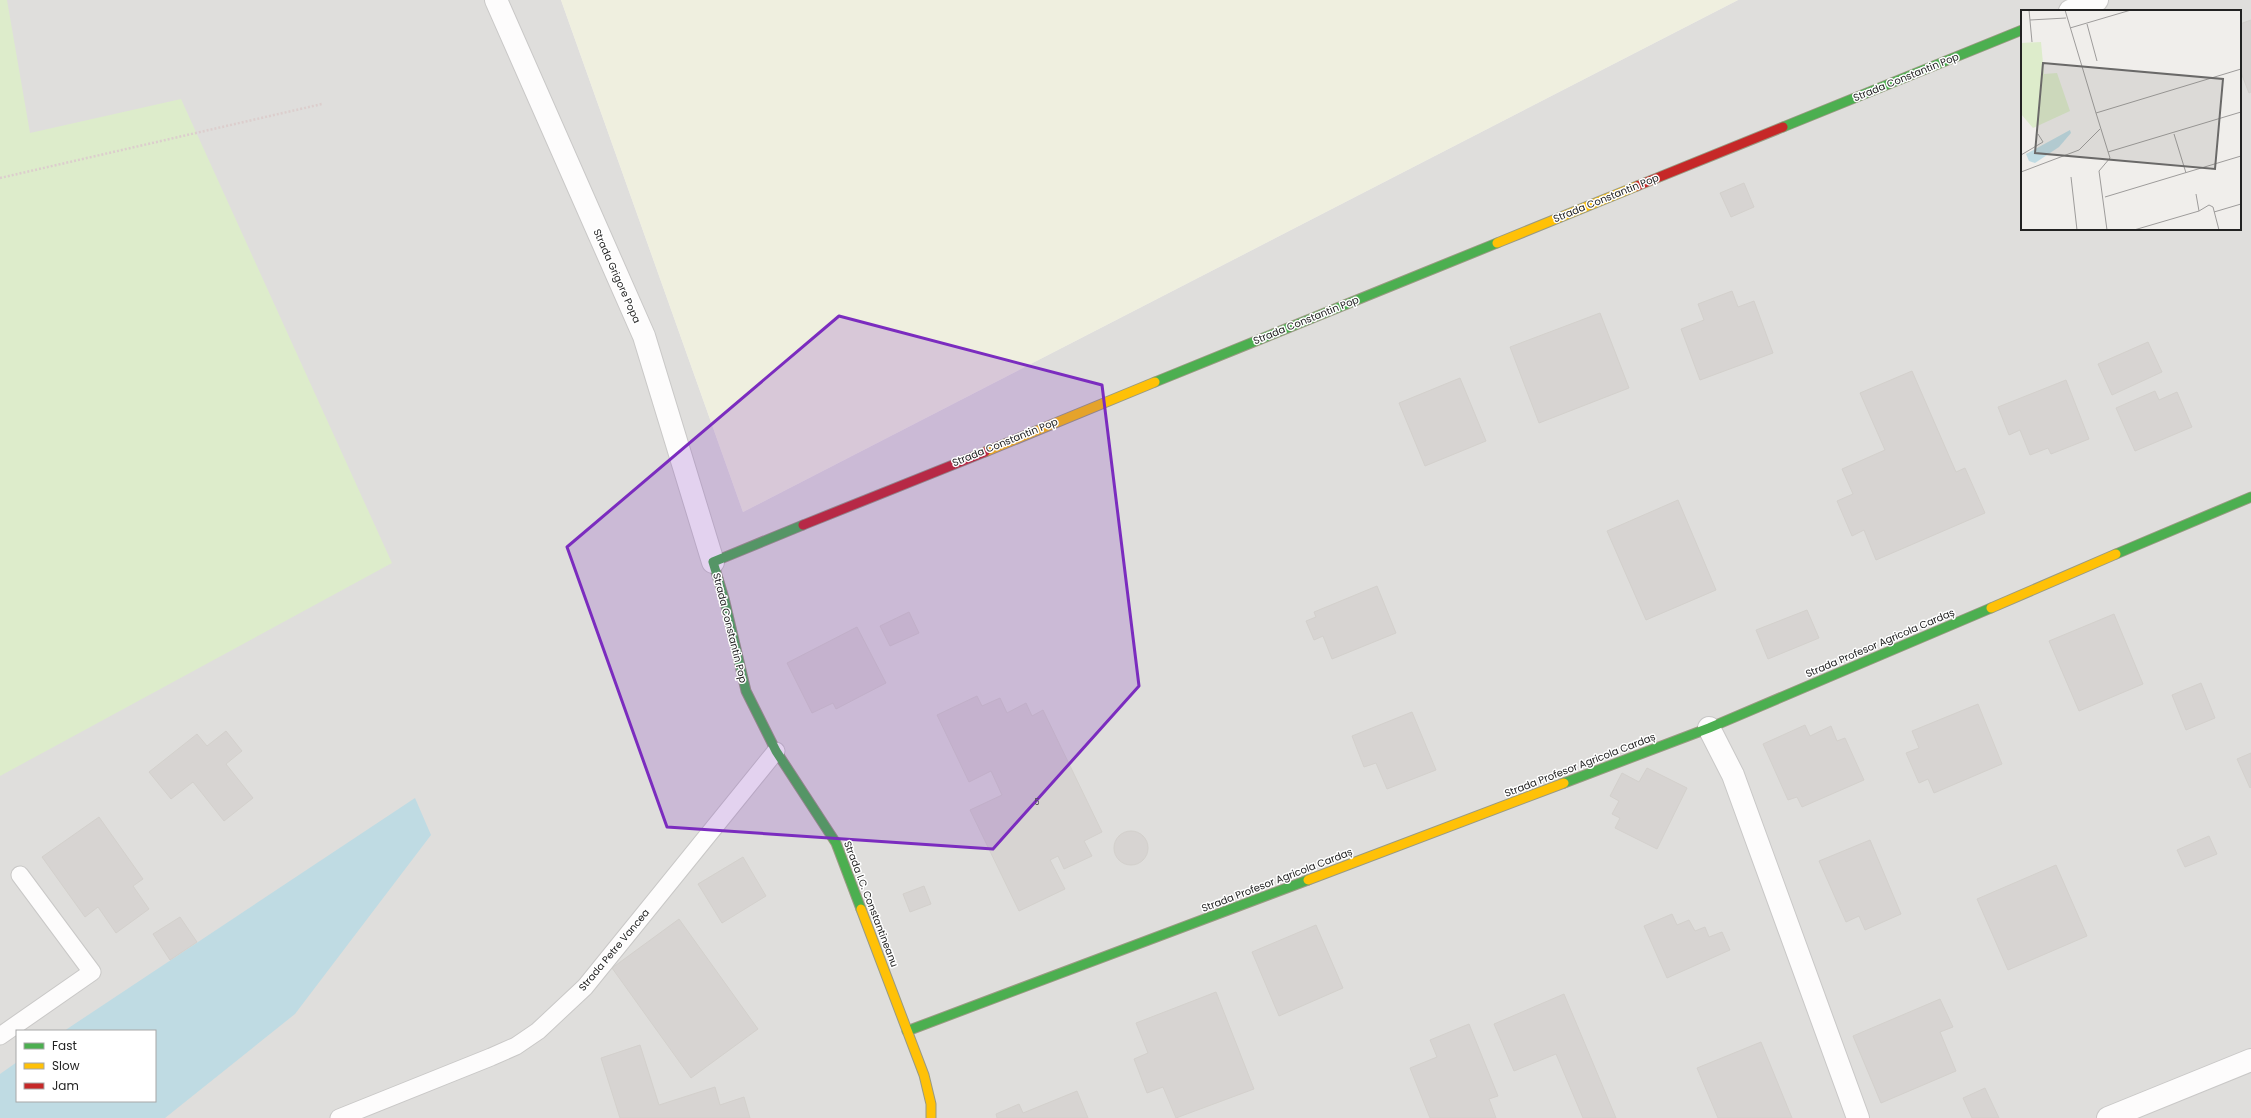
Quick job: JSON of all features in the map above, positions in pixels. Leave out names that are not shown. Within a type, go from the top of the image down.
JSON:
[{"type":"street","name":"Strada Grigore Popa","points":[[496,0],[644,336],[713,562]]},
{"type":"street","points":[[2072,10],[2097,0]]},
{"type":"street","name":"Strada Constantin Pop","points":[[746,690],[724,598],[713,562],[2021,30]]},
{"type":"street","name":"Strada Profesor Agricola Cardaș","points":[[908,1031],[1709,728],[2251,497]]},
{"type":"street","name":"Strada I.C. Constantineanu","points":[[746,690],[776,751],[836,843],[924,1075],[931,1104],[931,1118]]},
{"type":"street","points":[[1709,728],[1733,775],[1858,1118]]},
{"type":"street","points":[[2108,1118],[2251,1060]]},
{"type":"lane","name":"Strada Petre Vancea","points":[[339,1118],[491,1057],[516,1046],[538,1031],[585,987],[776,751]]},
{"type":"lane","points":[[0,1036],[92,972],[20,875]]},
{"type":"path","points":[[0,178],[322,104]]},
{"type":"highlighted area","points":[[839,316],[1102,385],[1139,686],[993,849],[667,827],[567,547]]},
{"type":"shaded area","points":[[0,0],[561,0],[743,512],[1738,0],[2251,0],[2251,1118],[0,1118]]},
{"type":"green space","points":[[0,0],[7,0],[30,133],[181,99],[392,563],[0,776]]},
{"type":"green space","points":[[561,0],[1738,0],[743,512]]},
{"type":"water","points":[[415,798],[431,835],[295,1014],[165,1118],[0,1118],[0,1074],[16,1063],[16,1102],[156,1102],[156,1030],[66,1030]]},
{"type":"building","points":[[2251,20],[2251,92],[2249,93],[2241,73],[2241,24]]},
{"type":"building","points":[[1744,183],[1754,207],[1731,217],[1720,193]]},
{"type":"building","points":[[1732,291],[1738,307],[1754,301],[1773,353],[1700,380],[1681,329],[1704,320],[1698,304]]},
{"type":"building","points":[[1600,313],[1629,388],[1539,423],[1510,347]]},
{"type":"building","points":[[2148,342],[2162,372],[2112,395],[2098,364]]},
{"type":"building","points":[[1912,371],[1956,472],[1965,468],[1985,513],[1876,560],[1864,530],[1852,536],[1837,501],[1853,494],[1842,469],[1885,450],[1860,393]]},
{"type":"building","points":[[1460,378],[1486,441],[1425,466],[1399,403]]},
{"type":"building","points":[[2066,380],[2089,439],[2051,454],[2048,448],[2030,455],[2020,430],[2009,435],[1998,407]]},
{"type":"building","points":[[2155,391],[2159,400],[2177,392],[2192,427],[2135,451],[2116,408]]},
{"type":"building","points":[[1678,500],[1716,590],[1646,620],[1607,531]]},
{"type":"building","points":[[1377,586],[1396,633],[1332,659],[1323,636],[1314,640],[1306,621],[1316,617],[1314,612]]},
{"type":"building","points":[[1807,610],[1819,638],[1768,659],[1756,630]]},
{"type":"building","points":[[909,612],[919,633],[890,646],[880,626]]},
{"type":"building","points":[[2114,614],[2143,684],[2079,711],[2049,641]]},
{"type":"building","points":[[857,627],[886,683],[836,709],[833,703],[812,713],[787,663]]},
{"type":"building","points":[[2201,683],[2215,718],[2186,730],[2172,695]]},
{"type":"building","points":[[977,696],[982,706],[1000,698],[1007,713],[1026,703],[1032,716],[1043,710],[1102,832],[1084,841],[1092,856],[1064,869],[1058,856],[1050,860],[1065,889],[1019,911],[970,810],[1002,795],[991,771],[969,782],[937,715]]},
{"type":"building","points":[[1978,704],[2002,764],[1934,793],[1928,779],[1919,783],[1906,753],[1919,748],[1912,731]]},
{"type":"building","points":[[1412,712],[1436,770],[1387,789],[1376,763],[1364,767],[1352,736]]},
{"type":"building","points":[[1805,725],[1810,736],[1831,726],[1837,741],[1845,738],[1864,780],[1802,807],[1797,797],[1788,800],[1763,744]]},
{"type":"building","points":[[226,731],[242,751],[226,764],[253,798],[224,821],[193,782],[171,799],[149,772],[197,734],[207,746]]},
{"type":"building","points":[[2251,753],[2251,787],[2250,788],[2237,759]]},
{"type":"building","points":[[1647,768],[1687,788],[1657,849],[1615,828],[1620,818],[1612,814],[1619,801],[1610,796],[1622,773],[1639,782]]},
{"type":"building","points":[[99,817],[143,879],[133,886],[149,909],[116,933],[98,907],[85,917],[42,857]]},
{"type":"building","points":[[1131,831],[1143,836],[1148,848],[1143,860],[1131,865],[1119,860],[1114,848],[1119,836]]},
{"type":"building","points":[[2209,836],[2217,854],[2185,867],[2177,850]]},
{"type":"building","points":[[1870,840],[1901,914],[1865,930],[1859,916],[1846,922],[1819,861]]},
{"type":"building","points":[[743,857],[766,896],[722,923],[698,884]]},
{"type":"building","points":[[2056,865],[2087,936],[2008,970],[1977,899]]},
{"type":"building","points":[[924,886],[931,904],[910,912],[903,894]]},
{"type":"building","points":[[1672,914],[1677,925],[1689,920],[1695,931],[1705,927],[1709,937],[1722,932],[1730,950],[1667,978],[1644,926]]},
{"type":"building","points":[[180,917],[197,942],[170,960],[153,934]]},
{"type":"building","points":[[679,919],[758,1029],[691,1078],[612,968]]},
{"type":"building","points":[[1316,925],[1343,988],[1279,1016],[1252,952]]},
{"type":"building","points":[[1216,992],[1254,1089],[1176,1118],[1163,1087],[1147,1093],[1134,1059],[1148,1053],[1136,1023]]},
{"type":"building","points":[[1564,994],[1616,1118],[1583,1118],[1556,1054],[1514,1071],[1494,1024]]},
{"type":"building","points":[[1940,999],[1953,1027],[1940,1032],[1956,1071],[1881,1103],[1853,1036]]},
{"type":"building","points":[[1469,1024],[1498,1096],[1489,1099],[1496,1118],[1430,1118],[1410,1068],[1437,1057],[1430,1040]]},
{"type":"building","points":[[1761,1042],[1792,1118],[1718,1118],[1697,1068]]},
{"type":"building","points":[[640,1045],[659,1105],[715,1087],[720,1105],[744,1097],[750,1118],[620,1118],[601,1058]]},
{"type":"building","points":[[1985,1088],[1999,1118],[1972,1118],[1963,1098]]},
{"type":"building","points":[[1077,1091],[1088,1118],[997,1118],[996,1114],[1019,1104],[1023,1113]]},
{"type":"traffic: fast","points":[[1783,127],[2021,30]]},
{"type":"traffic: fast","points":[[1155,382],[1497,243]]},
{"type":"traffic: fast","points":[[2116,554],[2251,497]]},
{"type":"traffic: fast","points":[[803,525],[713,562],[724,598],[746,691],[776,751],[836,843],[861,909]]},
{"type":"traffic: fast","points":[[1564,783],[1709,728],[1991,608]]},
{"type":"traffic: fast","points":[[907,1031],[1308,880]]},
{"type":"traffic: slow","points":[[1497,243],[1637,186]]},
{"type":"traffic: slow","points":[[985,452],[1155,382]]},
{"type":"traffic: slow","points":[[1991,608],[2116,554]]},
{"type":"traffic: slow","points":[[1308,880],[1564,783]]},
{"type":"traffic: slow","points":[[861,909],[924,1075],[931,1104],[931,1118]]},
{"type":"traffic: jam","points":[[1637,186],[1783,127]]},
{"type":"traffic: jam","points":[[803,525],[985,452]]}]
